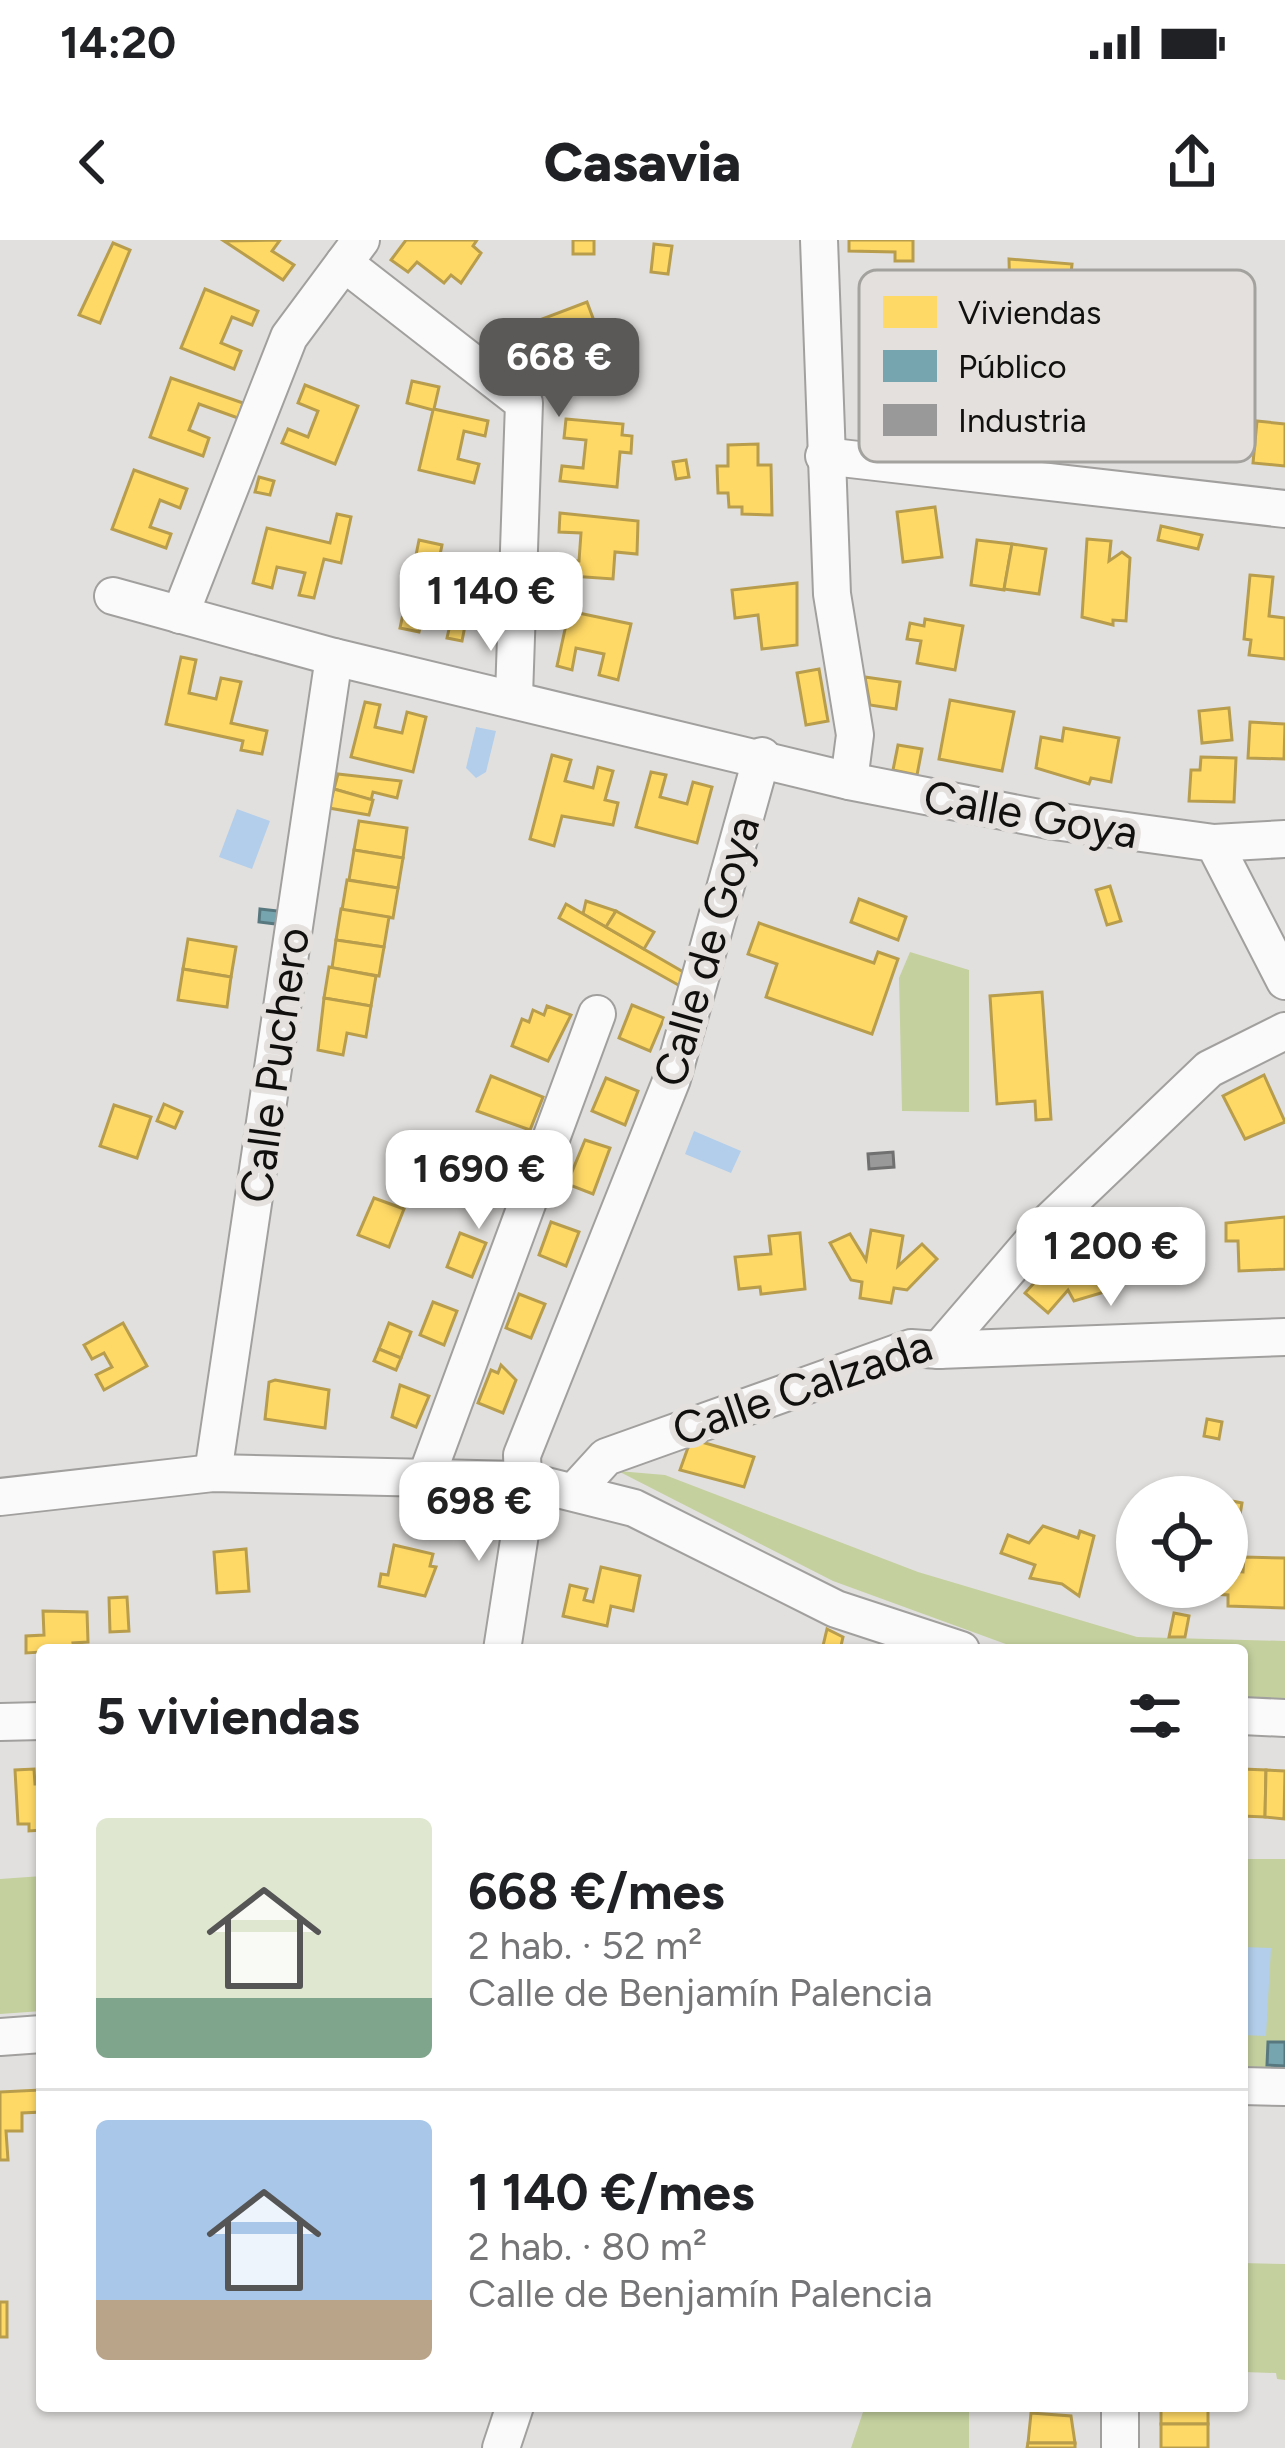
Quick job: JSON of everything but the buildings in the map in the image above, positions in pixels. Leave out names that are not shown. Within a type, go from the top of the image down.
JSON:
[{"type":"street","points":[[819,240],[832,594],[855,735],[849,781]]},
{"type":"street","points":[[181,615],[289,337],[352,251],[524,404],[514,696]]},
{"type":"street","points":[[824,456],[859,460]]},
{"type":"street","points":[[876,462],[1285,509]]},
{"type":"street","name":"Calle Goya","points":[[113,596],[334,657],[514,696],[849,781],[1054,821],[1214,843],[1285,839]]},
{"type":"street","name":"Calle Puchero","points":[[213,1472],[334,657]]},
{"type":"street","name":"Calle de Goya","points":[[503,1644],[524,1508],[522,1455],[672,1079],[762,756]]},
{"type":"street","points":[[1214,843],[1285,981]]},
{"type":"street","points":[[427,1474],[598,1014]]},
{"type":"street","name":"Calle Calzada","points":[[575,1491],[606,1457],[679,1427],[910,1348],[939,1350],[1050,1222],[1209,1069],[1285,1031]]},
{"type":"street","points":[[939,1350],[1285,1337]]},
{"type":"street","points":[[0,1498],[213,1472],[522,1480],[634,1508],[836,1609],[943,1644]]},
{"type":"street","points":[[1248,1716],[1285,1718]]},
{"type":"street","points":[[0,1722],[36,1721]]},
{"type":"street","points":[[0,2037],[36,2034]]},
{"type":"street","points":[[1248,2086],[1285,2087]]},
{"type":"street","points":[[501,2448],[513,2412]]},
{"type":"street","points":[[1120,2412],[1120,2448]]},
{"type":"green space","points":[[910,952],[969,970],[969,1112],[902,1111],[899,978]]},
{"type":"green space","points":[[618,1471],[665,1475],[918,1572],[1137,1637],[1285,1641],[1285,1701],[1248,1702],[1248,1644],[1006,1644],[833,1581]]},
{"type":"green space","points":[[1248,1859],[1285,1859],[1285,2070],[1248,2069]]},
{"type":"green space","points":[[36,1876],[36,2011],[0,2014],[0,1879]]},
{"type":"green space","points":[[1248,2263],[1285,2264],[1285,2380],[1277,2379],[1276,2373],[1248,2372]]},
{"type":"green space","points":[[863,2412],[969,2412],[969,2448],[851,2448]]},
{"type":"water","points":[[476,727],[496,731],[486,772],[476,778],[466,768]]},
{"type":"water","points":[[237,809],[270,821],[252,869],[219,857]]},
{"type":"water","points":[[694,1131],[741,1151],[731,1173],[685,1154]]},
{"type":"water","points":[[1248,1947],[1271,1948],[1266,2036],[1248,2035]]}]
